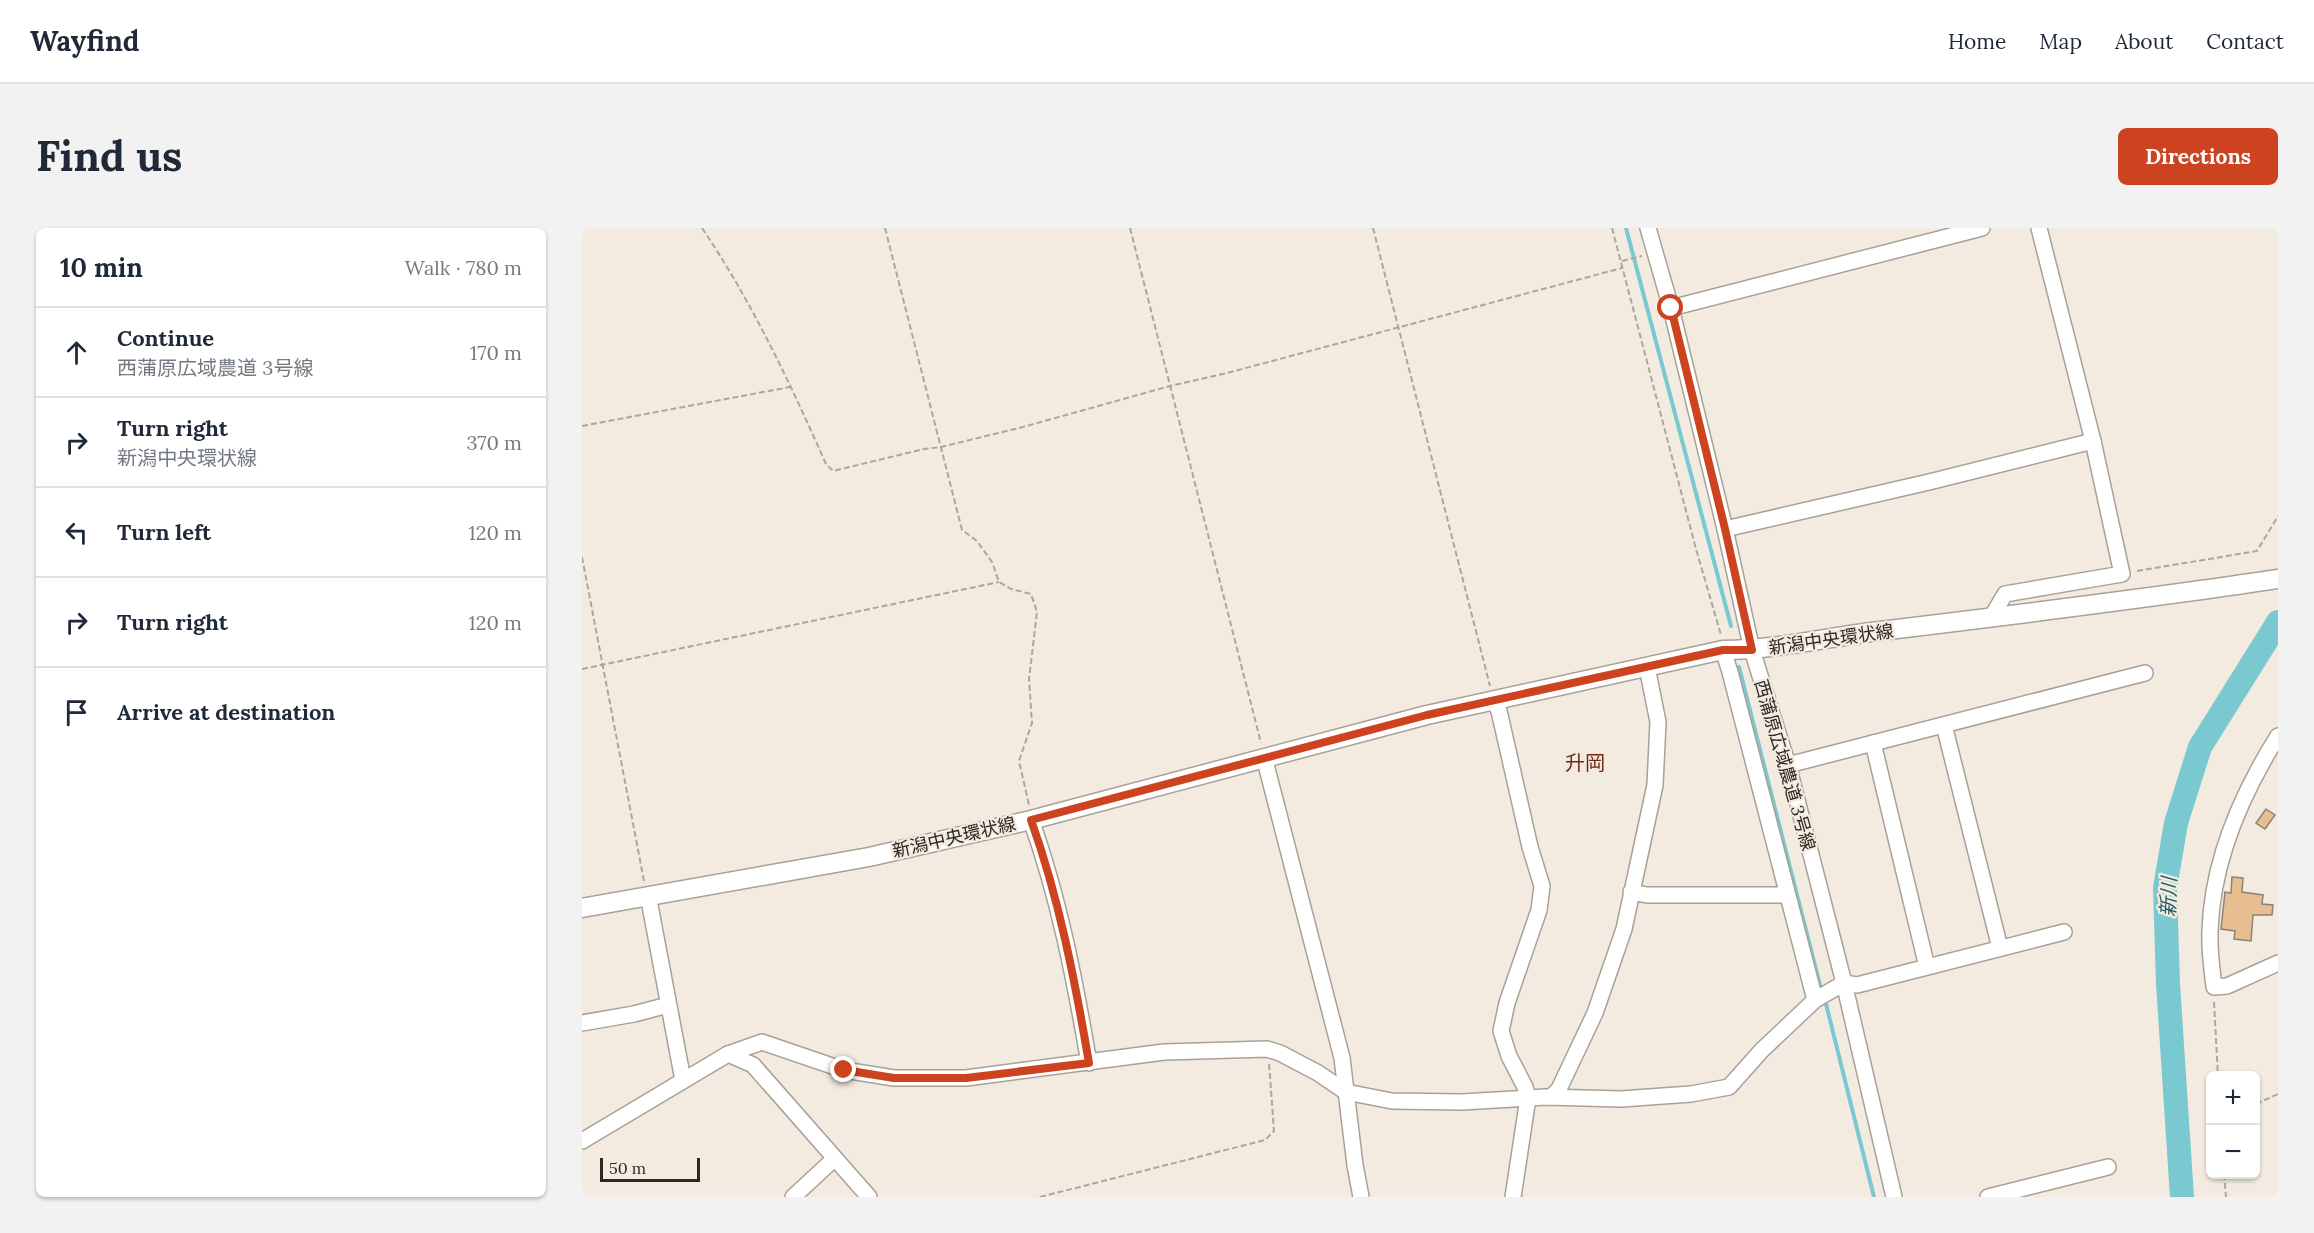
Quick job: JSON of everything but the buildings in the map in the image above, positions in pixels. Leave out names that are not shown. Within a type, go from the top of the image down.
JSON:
[{"type":"main road","name":"新潟中央環状線","points":[[582,908],[869,857],[1031,820],[1427,715],[1723,650],[1752,650],[1867,632],[1991,618],[2278,579]]},
{"type":"street","name":"西蒲原広域農道 3号線","points":[[1648,228],[1671,308],[1752,650],[1788,765],[1844,983],[1894,1197]]},
{"type":"street","points":[[1671,308],[1982,228]]},
{"type":"street","points":[[1991,618],[2005,594],[2122,574],[2093,441],[2039,228]]},
{"type":"street","points":[[1725,529],[2093,441]]},
{"type":"street","points":[[1723,650],[1815,1000]]},
{"type":"street","points":[[1551,1097],[1559,1089],[1595,1013],[1624,930],[1655,785],[1658,722],[1647,667]]},
{"type":"street","points":[[1788,765],[2145,673]]},
{"type":"street","points":[[1494,700],[1499,711],[1530,848],[1542,886],[1539,910],[1507,1003],[1501,1030],[1509,1056],[1525,1087],[1528,1098],[1513,1197]]},
{"type":"street","points":[[1944,725],[2000,948]]},
{"type":"street","points":[[2278,736],[2247,790],[2234,819],[2219,865],[2210,932],[2214,987],[2227,986],[2278,963]]},
{"type":"street","points":[[1873,743],[1927,967]]},
{"type":"street","points":[[1264,757],[1342,1058],[1361,1197]]},
{"type":"street","points":[[1031,820],[1044,857],[1063,934],[1089,1063]]},
{"type":"street","points":[[1631,892],[1647,895],[1787,895]]},
{"type":"street","points":[[648,895],[683,1080]]},
{"type":"street","points":[[582,1141],[728,1054],[762,1042],[844,1070],[894,1078],[966,1078],[1164,1052],[1268,1049],[1318,1073],[1346,1092],[1392,1101],[1462,1102],[1551,1097],[1621,1099],[1691,1094],[1729,1088],[1762,1050],[1815,1000],[1844,983],[1857,985],[2064,932]]},
{"type":"street","points":[[582,1023],[634,1014],[668,1005]]},
{"type":"street","points":[[728,1054],[753,1065],[869,1197]]},
{"type":"street","points":[[793,1197],[834,1159]]},
{"type":"street","points":[[1988,1197],[2108,1167]]},
{"type":"path","points":[[702,228],[729,268],[790,387],[826,464],[833,471],[1023,427],[1170,386],[1227,373],[1622,268]]},
{"type":"path","points":[[885,228],[962,530],[977,541],[992,562],[999,582],[1011,589],[1031,594],[1036,612],[1029,678],[1032,723],[1019,761],[1028,792],[1031,820]]},
{"type":"path","points":[[1130,228],[1264,757]]},
{"type":"path","points":[[1373,228],[1494,700]]},
{"type":"path","points":[[1612,228],[1696,549],[1721,629],[1723,650]]},
{"type":"path","points":[[1622,261],[1644,255]]},
{"type":"path","points":[[582,426],[790,387]]},
{"type":"path","points":[[2122,574],[2257,551],[2278,516]]},
{"type":"path","points":[[582,557],[648,895]]},
{"type":"path","points":[[582,669],[999,582]]},
{"type":"path","points":[[2214,987],[2218,1071]]},
{"type":"path","points":[[1040,1197],[1265,1140],[1274,1131],[1268,1049]]},
{"type":"path","points":[[2260,1102],[2278,1094]]},
{"type":"path","points":[[2224,1179],[2226,1197]]},
{"type":"waterway","points":[[1626,228],[1731,626]]},
{"type":"waterway","name":"新川","points":[[2182,1197],[2168,984],[2165,888],[2176,823],[2200,747],[2278,622]]},
{"type":"waterway","points":[[1739,667],[1822,993]]},
{"type":"waterway","points":[[1825,1000],[1874,1197]]},
{"type":"district","name":"升岡","points":[[1585,762]]},
{"type":"route","points":[[844,1070],[894,1078],[966,1078],[1089,1063],[1063,934],[1044,857],[1031,820],[1427,715],[1723,650],[1752,650],[1671,308]]}]
